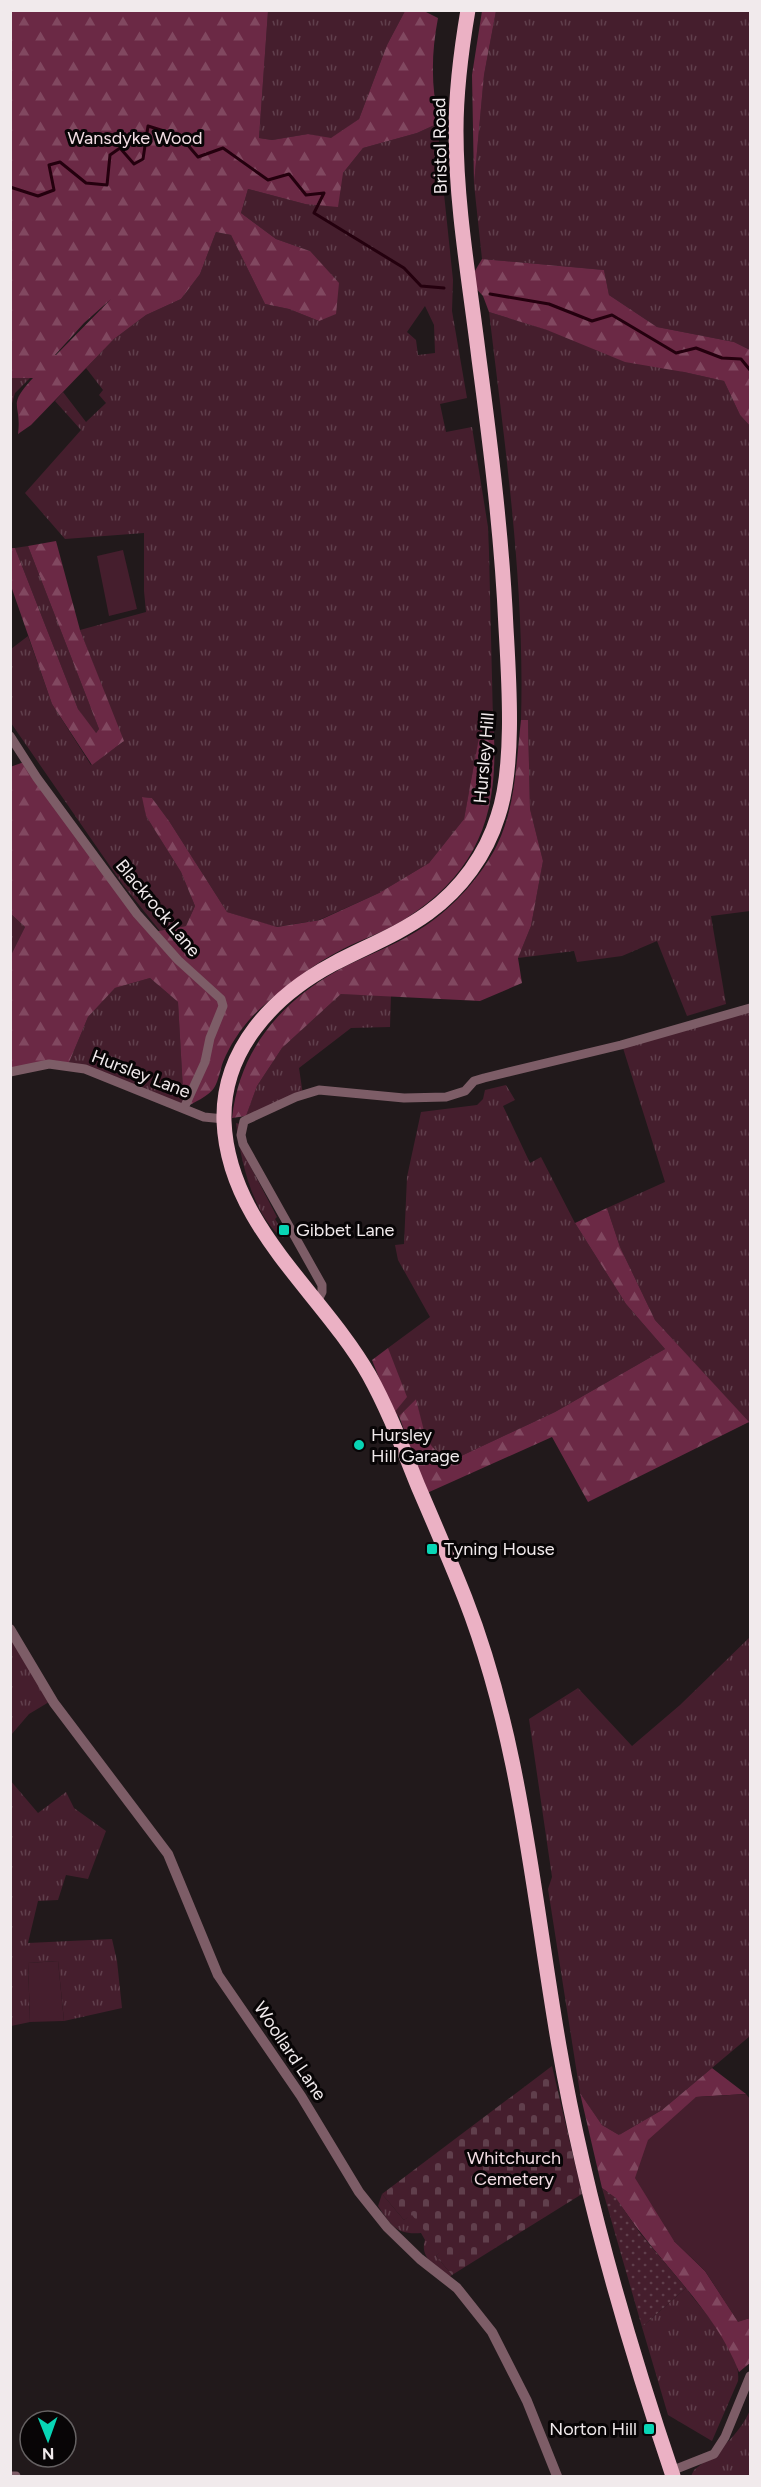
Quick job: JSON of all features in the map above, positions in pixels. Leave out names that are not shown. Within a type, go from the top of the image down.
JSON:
[{"type":"highway","name":"Bristol Road","points":[[468,10],[460,64],[456,127],[458,182],[469,281]]},
{"type":"highway","name":"Hursley Hill","points":[[317,1302],[269,1241],[248,1205],[230,1160],[224,1119],[226,1088],[233,1065],[245,1041],[265,1015],[289,992],[320,971],[408,926],[441,903],[462,882],[481,855],[502,806],[506,774],[508,709],[503,566],[469,281]]},
{"type":"highway","points":[[317,1302],[362,1364],[388,1413],[459,1584],[499,1701],[519,1792],[562,2064],[585,2169],[634,2355],[672,2474]]},
{"type":"street","name":"Blackrock Lane","points":[[10,736],[37,778],[137,914],[178,960],[221,999],[222,1006],[210,1038],[205,1062],[184,1108]]},
{"type":"street","points":[[317,1302],[322,1292],[322,1285],[243,1144],[241,1135],[244,1121],[296,1097],[319,1090],[372,1093],[404,1098],[446,1097],[465,1091],[474,1081],[484,1078],[610,1048],[750,1008]]},
{"type":"street","name":"Hursley Lane","points":[[10,1072],[49,1064],[85,1069],[204,1117],[224,1119]]},
{"type":"street","name":"Woollard Lane","points":[[10,1629],[54,1703],[168,1854],[218,1975],[302,2096],[359,2192],[387,2227],[420,2259],[457,2288],[492,2332],[527,2401],[557,2476]]},
{"type":"street","points":[[672,2474],[714,2454],[725,2437],[750,2376]]},
{"type":"street","points":[[10,2476],[15,2476]]},
{"type":"green space","name":"Wansdyke Wood","points":[[11,10],[268,11],[259,138],[272,140],[308,134],[331,138],[359,119],[387,45],[405,11],[424,11],[438,18],[433,70],[434,96],[439,123],[417,133],[363,148],[343,173],[338,207],[305,204],[248,189],[241,213],[276,239],[310,251],[339,283],[336,314],[319,321],[289,309],[265,304],[231,235],[216,232],[200,274],[181,299],[146,315],[114,339],[31,425],[18,434],[17,400],[33,378],[11,378]],"holes":[[[111,299],[56,355],[84,323]]]},
{"type":"green space","points":[[268,11],[405,11],[387,45],[359,119],[331,139],[308,134],[272,140],[259,138]]},
{"type":"green space","points":[[482,11],[496,11],[484,75],[474,184],[472,75]]},
{"type":"green space","points":[[496,11],[750,11],[750,350],[734,342],[657,327],[609,295],[604,270],[482,259],[474,184],[484,75]]},
{"type":"green space","points":[[439,123],[439,146],[453,280],[452,311],[467,398],[440,404],[446,432],[472,427],[488,527],[493,721],[482,722],[464,819],[429,863],[379,893],[319,920],[276,927],[227,912],[169,821],[152,798],[143,797],[146,816],[181,872],[195,906],[186,926],[160,931],[123,885],[11,723],[11,649],[28,636],[52,704],[91,765],[123,742],[80,630],[146,612],[144,533],[65,539],[25,493],[81,430],[55,401],[63,392],[86,422],[106,403],[99,395],[103,390],[86,368],[114,339],[146,315],[181,299],[200,274],[216,232],[231,235],[265,304],[289,309],[319,321],[310,251],[276,239],[241,213],[248,189],[305,204],[343,173],[363,148],[417,133]],"holes":[[[425,306],[434,325],[435,353],[418,355],[416,340],[407,332]]]},
{"type":"green space","points":[[482,259],[604,270],[609,295],[657,327],[734,342],[750,350],[750,426],[740,415],[724,381],[625,362],[547,330],[489,312],[483,296],[469,281]]},
{"type":"green space","points":[[489,312],[684,372],[724,381],[740,415],[750,426],[750,911],[711,916],[726,1004],[687,1016],[657,941],[622,956],[577,962],[574,951],[518,958],[531,926],[543,861],[530,809],[528,720],[521,720],[517,566]]},
{"type":"green space","points":[[10,378],[30,378],[15,393],[11,407]]},
{"type":"green space","points":[[56,541],[80,630],[124,741],[92,765],[52,704],[11,586],[11,548],[15,548],[78,709],[96,733],[99,729],[28,546]]},
{"type":"green space","points":[[28,546],[99,729],[95,734],[78,709],[15,548]]},
{"type":"green space","points":[[123,550],[137,609],[109,616],[97,556]]},
{"type":"green space","points":[[521,720],[528,720],[530,809],[543,861],[531,926],[518,958],[522,983],[480,1001],[341,994],[282,1048],[257,1086],[246,1116],[232,1118],[245,1068],[269,1026],[286,1008],[325,978],[425,926],[457,900],[484,868],[497,845],[512,799]]},
{"type":"green space","points":[[482,721],[493,721],[493,782],[489,809],[481,834],[469,858],[452,880],[431,900],[405,919],[321,961],[262,1007],[245,1025],[226,1054],[216,1085],[208,1094],[184,1108],[178,1002],[150,978],[115,988],[88,1017],[68,1065],[11,1072],[11,955],[25,927],[11,914],[10,767],[27,761],[153,932],[186,926],[195,906],[181,872],[146,816],[142,797],[152,798],[169,821],[227,912],[277,927],[320,920],[379,893],[429,863],[464,819]]},
{"type":"green space","points":[[11,914],[25,927],[11,955]]},
{"type":"green space","points":[[150,978],[178,1002],[184,1108],[68,1065],[88,1017],[115,988]]},
{"type":"green space","points":[[341,994],[391,995],[390,1027],[351,1028],[299,1068],[303,1095],[244,1121],[257,1086],[282,1048]]},
{"type":"green space","points":[[750,1009],[750,1424],[655,1320],[620,1247],[607,1208],[665,1182],[623,1048]]},
{"type":"green space","points":[[506,1085],[515,1100],[503,1106],[530,1163],[541,1157],[575,1223],[626,1304],[665,1349],[555,1412],[459,1457],[434,1450],[425,1439],[416,1399],[399,1416],[393,1414],[388,1348],[430,1317],[398,1260],[395,1245],[404,1244],[407,1177],[421,1112],[477,1105],[483,1099],[485,1090]]},
{"type":"green space","points":[[236,1123],[240,1124],[244,1154],[277,1217],[275,1219],[285,1236],[283,1238],[264,1216],[256,1202],[245,1169]]},
{"type":"green space","points":[[607,1208],[620,1247],[655,1320],[749,1422],[588,1502],[552,1437],[427,1493],[399,1416],[416,1399],[426,1439],[435,1450],[459,1457],[555,1412],[665,1349],[626,1304],[575,1223]]},
{"type":"green space","points":[[388,1348],[407,1397],[393,1414],[372,1360]]},
{"type":"green space","points":[[10,1637],[49,1702],[29,1714],[11,1735]]},
{"type":"green space","points":[[750,1637],[750,2036],[662,2110],[619,2135],[602,2125],[580,2093],[548,1889],[552,1877],[529,1719],[578,1688],[632,1746],[680,1705]]},
{"type":"green space","points":[[10,1780],[38,1813],[66,1792],[74,1808],[106,1831],[88,1879],[66,1875],[58,1900],[38,1901],[28,1943],[112,1939],[122,2008],[64,2021],[58,1961],[28,1963],[30,2022],[11,2026]]},
{"type":"green space","points":[[58,1961],[64,2021],[30,2022],[28,1963]]},
{"type":"green space","name":"Whitchurch Cemetery","points":[[552,2066],[582,2194],[452,2275],[436,2256],[441,2251],[412,2215],[404,2220],[382,2194]]},
{"type":"green space","points":[[712,2068],[746,2094],[696,2097],[674,2241],[705,2271],[738,2321],[750,2318],[750,2363],[739,2372],[720,2334],[695,2299],[619,2203],[602,2188],[580,2093],[602,2125],[619,2135],[662,2110]]},
{"type":"green space","points":[[746,2094],[750,2099],[750,2318],[738,2322],[705,2271],[674,2241],[635,2178],[648,2140],[696,2097]]},
{"type":"green space","points":[[602,2188],[616,2198],[640,2233],[686,2288],[642,2327]]},
{"type":"green space","points":[[382,2194],[404,2220],[412,2214],[442,2251],[436,2256],[452,2275],[449,2277],[427,2257],[425,2240],[421,2233],[400,2230],[391,2223],[378,2206]]},
{"type":"green space","points":[[686,2288],[720,2332],[738,2369],[738,2381],[712,2441],[668,2415],[642,2327]]},
{"type":"green space","points":[[750,2410],[750,2476],[691,2476],[694,2470],[734,2436]]},
{"type":"waterway","points":[[10,187],[38,196],[54,190],[49,165],[60,162],[86,183],[107,185],[110,155],[120,148],[134,164],[143,159],[148,126],[180,136],[198,157],[223,148],[268,180],[289,174],[306,195],[324,193],[314,213],[404,268],[421,286],[444,288]]},
{"type":"waterway","points":[[490,294],[549,304],[592,321],[612,315],[676,353],[696,348],[722,358],[741,359],[750,370]]},
{"type":"place","name":"Gibbet Lane","points":[[284,1230]]},
{"type":"place","name":"Hursley Hill Garage","points":[[359,1445]]},
{"type":"place","name":"Tyning House","points":[[432,1549]]},
{"type":"place","name":"Norton Hill","points":[[649,2429]]}]
